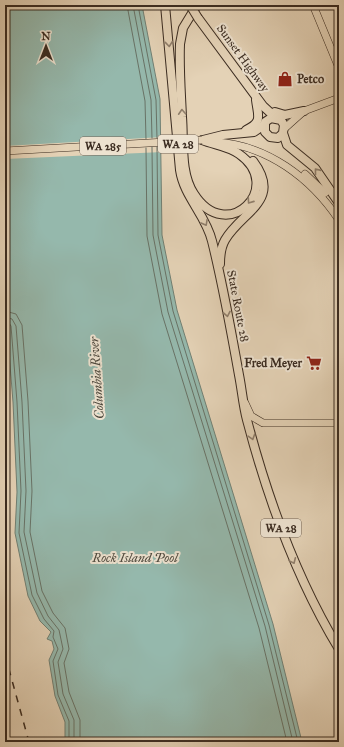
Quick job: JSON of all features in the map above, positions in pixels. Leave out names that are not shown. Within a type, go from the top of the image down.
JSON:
[{"type":"highway","name":"State Route 28","points":[[165,5],[181,177],[186,192],[210,233],[220,275],[244,399],[246,418],[290,554],[310,598],[339,649]]},
{"type":"highway","points":[[193,7],[183,28],[180,50],[185,170],[193,194],[202,205],[220,214],[238,212],[248,205],[255,194],[256,181],[252,167],[246,159],[234,151],[202,140]]},
{"type":"highway","name":"Sunset Highway","points":[[193,7],[198,18],[263,106],[277,118]]},
{"type":"highway","points":[[236,134],[251,127],[258,120],[259,113],[256,96]]},
{"type":"highway","points":[[256,96],[281,115],[302,113]]},
{"type":"highway","name":"Sunset Highway","points":[[263,106],[265,124]]},
{"type":"highway","points":[[202,140],[254,132],[277,118],[283,123],[287,145],[315,168],[334,205]]},
{"type":"highway","points":[[265,124],[265,132],[270,137],[278,138],[284,130]]},
{"type":"highway","points":[[202,140],[244,152],[258,168],[263,181],[263,193],[258,203],[228,235],[223,244],[220,257],[220,275]]},
{"type":"main road","points":[[313,5],[339,68]]},
{"type":"main road","points":[[277,118],[302,113],[339,98]]},
{"type":"main road","points":[[284,130],[302,113]]},
{"type":"main road","name":"WA 285","points":[[5,151],[216,138],[234,140],[270,152],[305,174],[319,187],[334,205]]},
{"type":"main road","points":[[334,205],[339,212]]},
{"type":"main road","points":[[334,205],[339,220]]},
{"type":"main road","points":[[244,399],[251,416],[255,420],[263,423],[339,423]]},
{"type":"water","name":"Rock Island Pool","points":[[5,5],[142,5],[160,99],[162,235],[177,310],[273,624],[302,742],[65,742],[65,722],[55,696],[49,660],[54,649],[52,641],[47,639],[51,632],[40,621],[28,596],[15,533],[17,492],[13,402],[5,303]]},
{"type":"pier","points":[[163,137],[163,152],[5,159],[5,146]]},
{"type":"railway","points":[[5,655],[29,742]]},
{"type":"place","name":"Petco","points":[[285,79]]},
{"type":"place","name":"Fred Meyer","points":[[314,363]]},
{"type":"water label","name":"Columbia River","points":[[96,378]]}]
